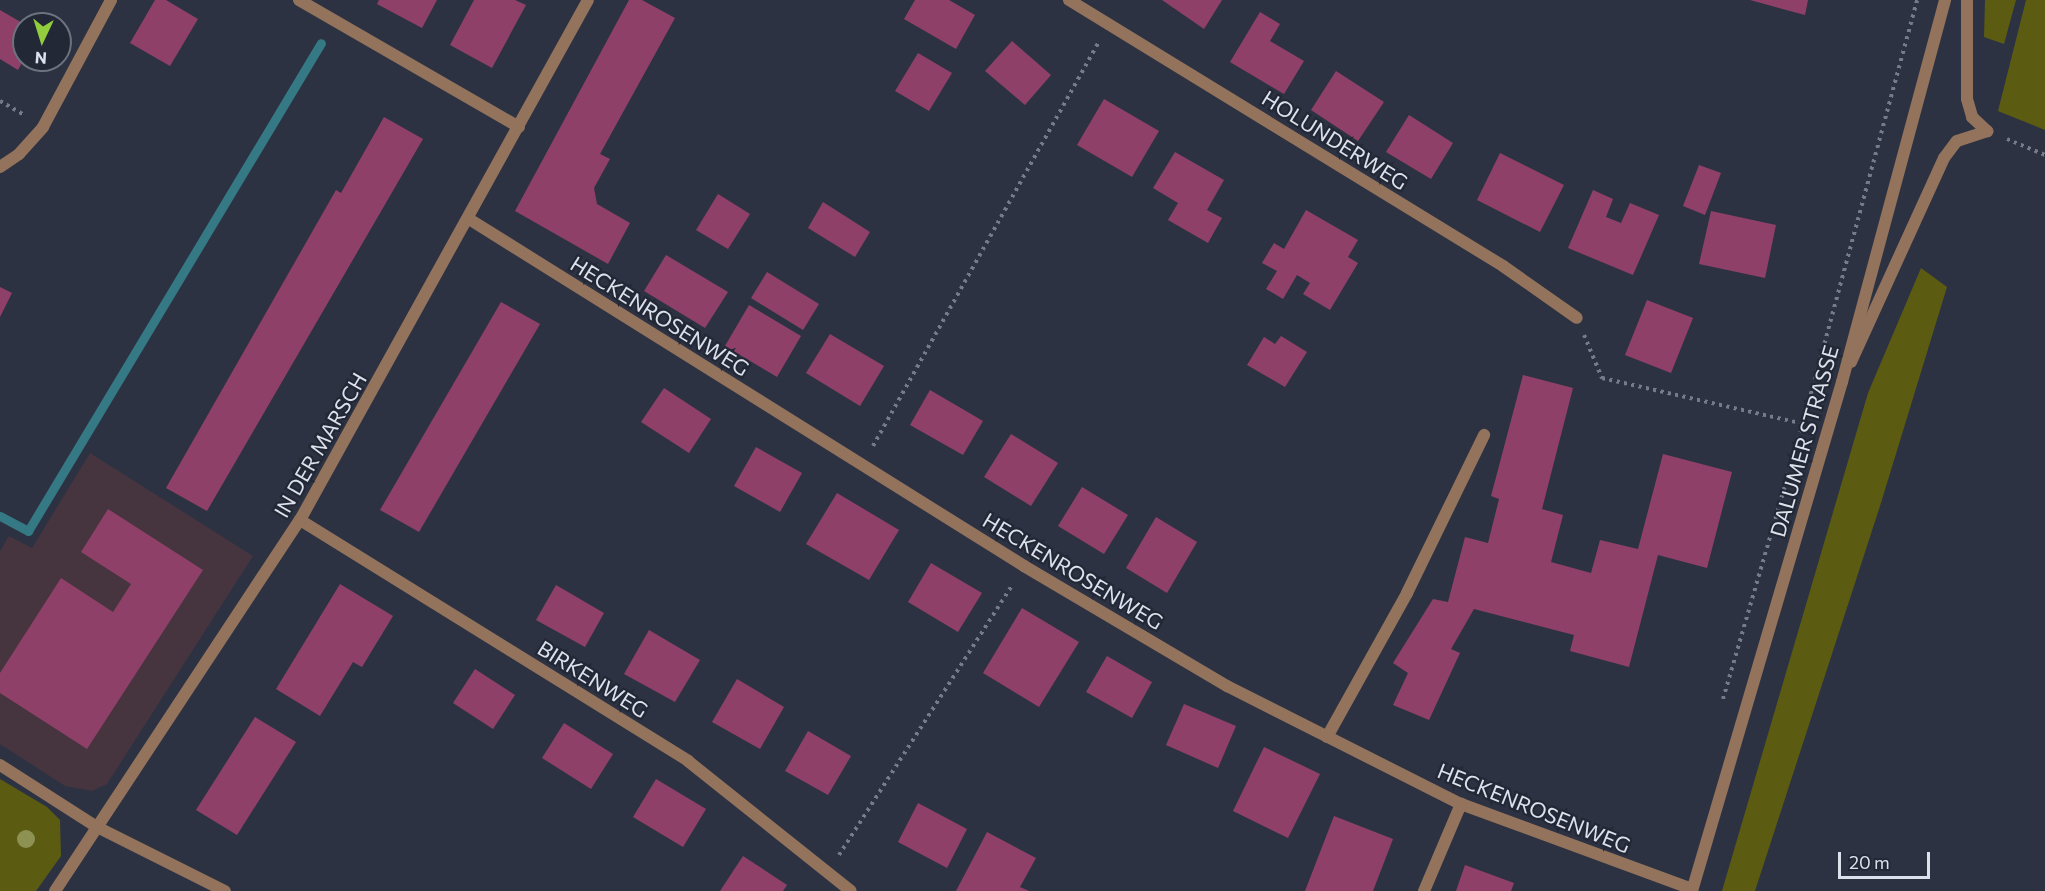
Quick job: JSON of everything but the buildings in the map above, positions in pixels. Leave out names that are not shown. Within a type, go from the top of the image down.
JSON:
[{"type":"street","points":[[0,167],[19,154],[43,127],[111,0]]},
{"type":"street","points":[[299,0],[519,127]]},
{"type":"street","name":"IN DER MARSCH","points":[[55,891],[300,520],[469,219],[588,0]]},
{"type":"street","name":"HOLUNDERWEG","points":[[1069,0],[1503,266],[1576,318]]},
{"type":"street","name":"DALUMER STRASSE","points":[[1692,890],[1842,382],[1945,0]]},
{"type":"street","points":[[1842,382],[1944,158],[1957,141],[1987,131],[1972,117],[1967,99],[1967,0]]},
{"type":"street","name":"HECKENROSENWEG","points":[[469,219],[1024,566],[1227,686],[1461,804],[1692,890]]},
{"type":"street","points":[[1327,737],[1407,593],[1484,435]]},
{"type":"street","name":"BIRKENWEG","points":[[300,520],[688,761],[827,874],[852,891]]},
{"type":"street","points":[[0,765],[97,827],[225,891]]},
{"type":"street","points":[[1424,891],[1461,804]]},
{"type":"path","points":[[1720,710],[1803,423],[1917,0]]},
{"type":"path","points":[[862,465],[1109,24]]},
{"type":"path","points":[[0,101],[43,127]]},
{"type":"path","points":[[1987,131],[2045,155]]},
{"type":"path","points":[[1576,318],[1602,378],[1828,429]]},
{"type":"path","points":[[827,874],[1024,566]]},
{"type":"shaded area","points":[[1985,0],[2016,0],[2004,44],[1984,37]]},
{"type":"shaded area","points":[[2026,0],[2045,0],[2045,130],[1998,111]]},
{"type":"shaded area","points":[[1921,268],[1947,287],[1880,506],[1755,891],[1722,891],[1868,393]]},
{"type":"shaded area","points":[[90,453],[253,556],[107,784],[92,791],[65,786],[0,744],[0,551],[9,536],[32,548]]},
{"type":"shaded area","points":[[0,779],[47,807],[60,820],[61,856],[36,891],[0,891]]},
{"type":"waterway","points":[[0,516],[28,531],[321,43]]}]
